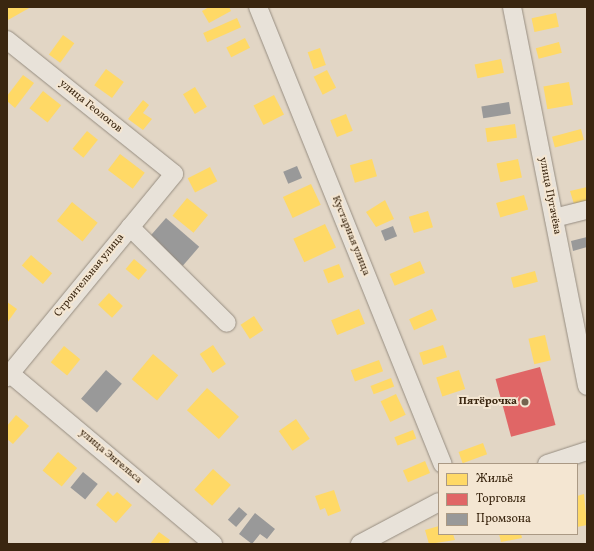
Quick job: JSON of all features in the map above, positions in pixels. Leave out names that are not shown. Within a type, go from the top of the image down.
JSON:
[{"type":"street","name":"Кустарная улица","points":[[258,7],[443,463]]},
{"type":"street","name":"улица Пугачёва","points":[[512,7],[587,386]]},
{"type":"street","name":"улица Геологов","points":[[7,40],[174,174]]},
{"type":"street","name":"Строительная улица","points":[[8,374],[174,174]]},
{"type":"street","points":[[554,218],[587,210]]},
{"type":"street","points":[[130,227],[227,323]]},
{"type":"street","name":"улица Энгельса","points":[[8,374],[213,544]]},
{"type":"street","points":[[550,463],[587,451]]},
{"type":"street","points":[[360,544],[438,503]]},
{"type":"building: Жильё","points":[[7,7],[31,7],[8,20]]},
{"type":"building: Жильё","points":[[209,7],[229,7],[231,11],[209,23],[202,11]]},
{"type":"building: Жильё","points":[[556,13],[559,27],[534,32],[532,18]]},
{"type":"building: Жильё","points":[[237,18],[241,27],[207,42],[203,33]]},
{"type":"building: Жильё","points":[[63,35],[74,43],[60,63],[49,54]]},
{"type":"building: Жильё","points":[[245,38],[250,48],[231,57],[226,48]]},
{"type":"building: Жильё","points":[[559,42],[562,53],[539,59],[536,48]]},
{"type":"building: Жильё","points":[[320,48],[326,65],[314,69],[308,52]]},
{"type":"building: Жильё","points":[[501,59],[504,73],[478,78],[475,65]]},
{"type":"building: Жильё","points":[[106,69],[124,82],[112,98],[94,85]]},
{"type":"building: Жильё","points":[[327,70],[336,88],[323,95],[314,77]]},
{"type":"building: Жильё","points":[[23,75],[34,83],[15,108],[7,101],[7,96]]},
{"type":"building: Жильё","points":[[569,82],[573,105],[547,109],[543,87]]},
{"type":"building: Жильё","points":[[195,87],[207,107],[195,114],[183,94]]},
{"type":"building: Жильё","points":[[43,91],[61,105],[48,122],[29,108]]},
{"type":"building: Жильё","points":[[274,95],[284,115],[263,125],[254,105]]},
{"type":"building: Жильё","points":[[143,100],[149,105],[143,113],[152,119],[143,130],[128,119]]},
{"type":"building: Жильё","points":[[346,114],[353,131],[337,137],[330,120]]},
{"type":"building: Жильё","points":[[515,124],[517,138],[487,142],[485,128]]},
{"type":"building: Жильё","points":[[581,129],[584,140],[555,147],[552,137]]},
{"type":"building: Жильё","points":[[87,131],[98,140],[83,158],[73,149]]},
{"type":"building: Жильё","points":[[120,154],[145,173],[133,189],[108,170]]},
{"type":"building: Жильё","points":[[372,159],[377,176],[355,183],[350,165]]},
{"type":"building: Жильё","points":[[518,159],[522,178],[500,182],[496,164]]},
{"type":"building: Жильё","points":[[210,167],[217,181],[195,193],[188,178]]},
{"type":"building: Жильё","points":[[311,184],[321,205],[293,218],[283,197]]},
{"type":"building: Жильё","points":[[587,187],[587,201],[574,204],[570,191]]},
{"type":"building: Жильё","points":[[524,195],[528,209],[500,217],[496,203]]},
{"type":"building: Жильё","points":[[187,198],[208,215],[194,233],[173,216]]},
{"type":"building: Жильё","points":[[385,200],[394,219],[376,227],[366,212]]},
{"type":"building: Жильё","points":[[72,202],[98,223],[83,241],[57,221]]},
{"type":"building: Жильё","points":[[428,211],[433,227],[414,233],[409,217]]},
{"type":"building: Жильё","points":[[325,224],[336,248],[304,262],[293,239]]},
{"type":"building: Жильё","points":[[31,255],[52,273],[43,284],[22,266]]},
{"type":"building: Жильё","points":[[134,259],[147,270],[139,280],[126,269]]},
{"type":"building: Жильё","points":[[420,261],[425,273],[395,286],[390,274]]},
{"type":"building: Жильё","points":[[339,264],[344,277],[328,283],[323,270]]},
{"type":"building: Жильё","points":[[535,271],[538,282],[514,288],[511,277]]},
{"type":"building: Жильё","points":[[109,293],[123,306],[112,318],[98,305]]},
{"type":"building: Жильё","points":[[7,302],[17,309],[7,323]]},
{"type":"building: Жильё","points":[[359,309],[365,324],[337,335],[331,320]]},
{"type":"building: Жильё","points":[[432,309],[437,320],[414,330],[409,319]]},
{"type":"building: Жильё","points":[[254,316],[263,330],[250,339],[241,325]]},
{"type":"building: Жильё","points":[[545,335],[551,360],[534,364],[528,339]]},
{"type":"building: Жильё","points":[[213,345],[226,364],[213,373],[200,354]]},
{"type":"building: Жильё","points":[[443,345],[447,357],[423,365],[419,353]]},
{"type":"building: Жильё","points":[[64,346],[80,359],[67,376],[51,362]]},
{"type":"building: Жильё","points":[[153,354],[178,375],[157,400],[132,379]]},
{"type":"building: Жильё","points":[[379,360],[383,371],[355,382],[351,370]]},
{"type":"building: Жильё","points":[[459,370],[465,389],[442,396],[436,377]]},
{"type":"building: Жильё","points":[[391,378],[394,386],[374,394],[370,386]]},
{"type":"building: Жильё","points":[[207,388],[239,417],[219,439],[187,410]]},
{"type":"building: Жильё","points":[[396,394],[406,415],[390,422],[381,401]]},
{"type":"building: Жильё","points":[[16,415],[29,426],[13,444],[7,439],[7,426]]},
{"type":"building: Жильё","points":[[296,419],[310,439],[293,451],[279,431]]},
{"type":"building: Жильё","points":[[413,430],[416,438],[398,446],[394,437]]},
{"type":"building: Жильё","points":[[483,443],[487,454],[463,463],[459,452]]},
{"type":"building: Жильё","points":[[58,452],[77,468],[62,486],[43,470]]},
{"type":"building: Жильё","points":[[425,461],[430,473],[408,482],[403,470]]},
{"type":"building: Жильё","points":[[213,469],[231,485],[212,506],[194,490]]},
{"type":"building: Жильё","points":[[334,490],[341,511],[328,516],[325,508],[320,510],[315,496]]},
{"type":"building: Жильё","points":[[108,491],[113,496],[117,492],[132,505],[116,523],[96,505]]},
{"type":"building: Жильё","points":[[584,494],[587,525],[578,527],[578,496]]},
{"type":"building: Жильё","points":[[438,526],[438,535],[453,535],[455,540],[429,544],[425,530]]},
{"type":"building: Жильё","points":[[159,532],[170,540],[168,544],[150,544]]},
{"type":"building: Жильё","points":[[499,535],[521,535],[522,538],[501,542]]},
{"type":"building: Торговля","name":"Пятёрочка","points":[[540,367],[556,425],[511,437],[496,379]]},
{"type":"building: Промзона","points":[[509,102],[511,114],[483,118],[481,106]]},
{"type":"building: Промзона","points":[[297,166],[302,178],[288,184],[283,172]]},
{"type":"building: Промзона","points":[[166,218],[199,247],[183,266],[150,237]]},
{"type":"building: Промзона","points":[[393,226],[397,236],[385,241],[381,231]]},
{"type":"building: Промзона","points":[[587,237],[587,247],[573,251],[571,241]]},
{"type":"building: Промзона","points":[[106,370],[122,384],[97,412],[81,399]]},
{"type":"building: Промзона","points":[[83,472],[98,484],[85,500],[70,488]]},
{"type":"building: Промзона","points":[[239,507],[247,514],[236,527],[228,520]]},
{"type":"building: Промзона","points":[[255,513],[275,529],[267,539],[260,534],[252,544],[239,534]]},
{"type":"place","name":"Пятёрочка","points":[[525,402]]}]
